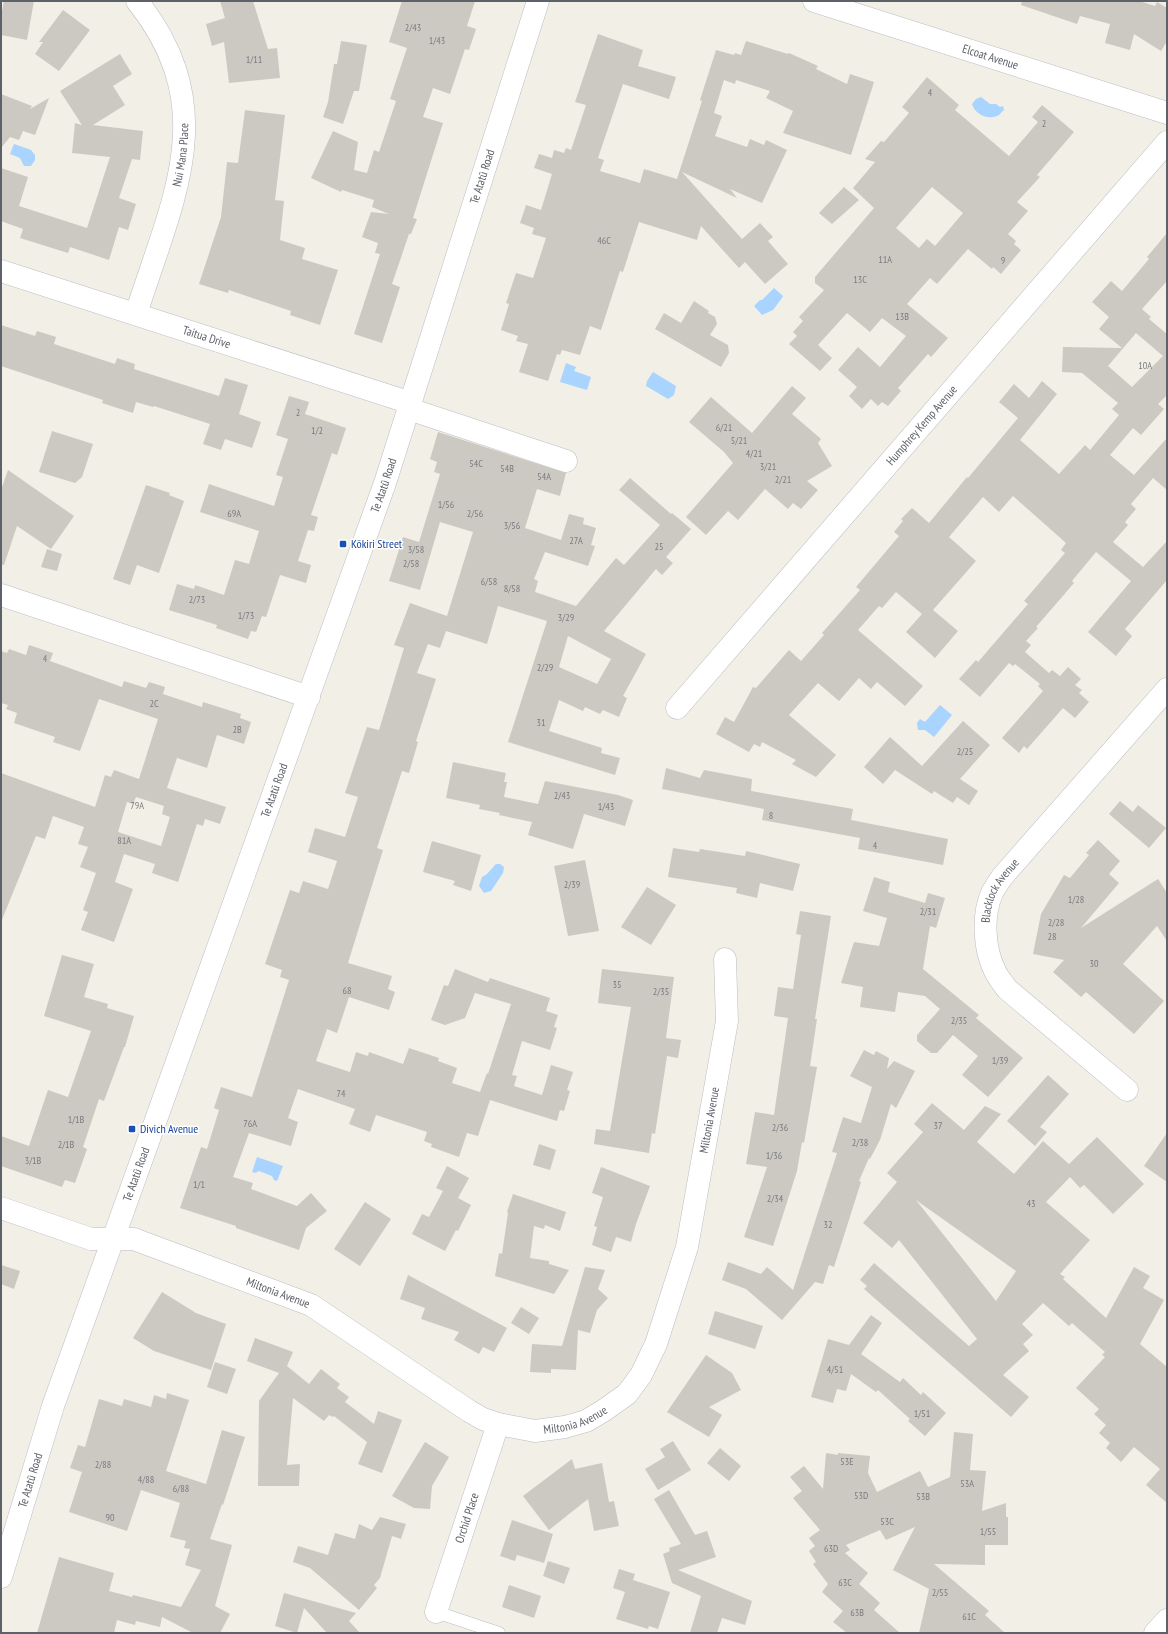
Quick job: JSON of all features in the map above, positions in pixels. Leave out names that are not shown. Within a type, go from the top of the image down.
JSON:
[{"type":"street","name":"Nui Mana Place","points":[[136,314],[171,208],[180,175],[184,147],[182,91],[174,63],[151,18],[137,1]]},
{"type":"street","name":"Te Atatū Road","points":[[1,1577],[53,1406],[385,483],[538,1]]},
{"type":"street","name":"Elcoat Avenue","points":[[814,1],[1167,113]]},
{"type":"street","name":"Humphrey Kemp Avenue","points":[[677,708],[1167,142]]},
{"type":"street","name":"Taitua Drive","points":[[1,271],[136,314],[410,406],[566,461]]},
{"type":"street","points":[[1,595],[309,697]]},
{"type":"street","name":"Blacklock Avenue","points":[[1127,1090],[1007,989],[995,971],[988,950],[986,930],[987,910],[992,892],[1002,877],[1167,689]]},
{"type":"street","name":"Miltonia Avenue","points":[[113,1240],[134,1239],[311,1306],[483,1419],[498,1424],[535,1430],[565,1427],[586,1421],[627,1394],[641,1375],[654,1350],[687,1247],[727,1021],[725,959]]},
{"type":"street","points":[[1,1208],[91,1239],[113,1240]]},
{"type":"street","name":"Orchid Place","points":[[436,1612],[498,1424]]},
{"type":"street","points":[[1155,1633],[1167,1620]]},
{"type":"lane","points":[[436,1612],[499,1633]]},
{"type":"water","points":[[981,97],[990,104],[996,104],[1000,107],[1003,106],[1004,110],[998,116],[985,117],[976,111],[972,104],[976,99]]},
{"type":"water","points":[[14,144],[31,150],[35,155],[35,160],[31,166],[24,166],[20,158],[10,154]]},
{"type":"water","points":[[774,288],[783,296],[773,310],[762,315],[754,306]]},
{"type":"water","points":[[566,363],[576,367],[574,371],[591,377],[587,390],[560,382]]},
{"type":"water","points":[[653,372],[676,386],[674,395],[668,399],[646,386],[647,381]]},
{"type":"water","points":[[940,705],[952,715],[934,737],[925,730],[918,730],[917,723],[920,719],[925,722]]},
{"type":"water","points":[[496,864],[500,864],[504,867],[503,873],[491,891],[484,893],[479,886],[482,877],[487,874]]},
{"type":"water","points":[[257,1157],[283,1166],[277,1181],[274,1180],[272,1176],[259,1171],[255,1173],[252,1172]]},
{"type":"building","points":[[4,1],[34,1],[27,40],[1,35],[1,16]]},
{"type":"building","points":[[220,1],[253,1],[268,49],[277,48],[280,78],[229,83],[224,42],[212,46],[206,24],[225,18]]},
{"type":"building","points":[[402,1],[475,1],[467,26],[476,29],[469,50],[465,49],[450,94],[433,88],[423,117],[443,123],[413,218],[417,219],[411,234],[409,234],[392,284],[400,287],[382,343],[354,334],[380,254],[375,253],[378,243],[362,237],[371,212],[389,214],[372,207],[374,200],[342,190],[341,192],[311,178],[333,131],[358,142],[354,170],[367,173],[374,150],[379,152],[396,101],[390,99],[407,48],[389,42]]},
{"type":"building","points":[[1022,1],[1139,1],[1155,6],[1157,2],[1167,8],[1167,41],[1161,51],[1134,34],[1130,50],[1105,43],[1110,24],[1080,16],[1077,24],[1021,5]]},
{"type":"building","points":[[63,10],[90,30],[59,71],[35,54],[43,42],[39,42]]},
{"type":"building","points":[[598,34],[643,50],[638,66],[676,77],[669,99],[623,84],[598,158],[604,160],[600,171],[640,183],[644,169],[677,179],[702,101],[700,100],[716,50],[734,55],[735,53],[741,55],[746,41],[788,54],[789,53],[818,66],[816,69],[847,84],[850,74],[874,82],[851,155],[783,133],[793,111],[766,98],[770,91],[736,80],[735,84],[724,80],[714,113],[722,116],[715,136],[747,147],[750,139],[764,145],[766,140],[787,150],[762,203],[730,189],[737,198],[682,172],[742,239],[760,223],[773,237],[768,241],[788,264],[765,284],[745,262],[739,268],[701,226],[697,240],[639,222],[623,272],[620,271],[601,330],[590,326],[580,355],[562,350],[560,355],[557,354],[548,381],[519,372],[528,344],[516,341],[518,336],[501,330],[509,304],[506,303],[516,273],[533,278],[546,238],[532,234],[534,228],[520,223],[526,205],[541,210],[552,174],[534,168],[539,154],[552,158],[554,150],[564,153],[566,148],[571,150],[586,105],[575,102]]},
{"type":"building","points":[[341,41],[367,45],[359,91],[354,91],[343,124],[323,117],[328,102],[334,64],[337,64]]},
{"type":"building","points":[[120,54],[132,74],[113,86],[125,105],[93,125],[143,131],[140,160],[132,159],[119,198],[136,204],[128,230],[119,227],[109,260],[70,247],[68,253],[20,238],[23,229],[1,221],[1,168],[28,177],[19,206],[87,228],[110,157],[72,153],[75,123],[82,125],[60,91]]},
{"type":"building","points":[[927,77],[959,105],[955,110],[1009,156],[1038,122],[1032,117],[1042,105],[1074,132],[1037,175],[1040,177],[1017,202],[1028,211],[1008,234],[1016,241],[1014,244],[1021,250],[1001,274],[993,267],[992,269],[968,249],[937,284],[930,278],[907,304],[948,338],[931,357],[928,354],[898,388],[901,391],[888,406],[882,402],[878,406],[871,399],[862,409],[849,396],[857,387],[838,370],[858,347],[880,367],[906,336],[882,318],[870,332],[847,313],[818,345],[832,358],[820,371],[789,344],[797,336],[793,332],[803,321],[799,317],[824,290],[815,283],[815,277],[874,208],[853,188],[875,162],[865,159],[881,141],[884,142],[909,113],[902,107]],"holes":[[[932,187],[963,213],[935,246],[927,239],[919,248],[896,228]]]},
{"type":"building","points":[[1,94],[32,106],[30,109],[49,98],[35,135],[23,131],[19,140],[10,137],[1,148]]},
{"type":"building","points":[[245,110],[285,115],[275,200],[284,201],[280,240],[305,248],[302,259],[338,270],[320,325],[290,315],[291,311],[229,290],[228,293],[199,284],[221,217],[227,162],[238,163]]},
{"type":"building","points":[[844,187],[859,200],[832,224],[819,213]]},
{"type":"building","points":[[1167,233],[1167,281],[1142,309],[1151,317],[1149,319],[1167,334],[1167,395],[1158,404],[1164,409],[1141,435],[1133,428],[1110,455],[1134,475],[1167,438],[1167,490],[1153,478],[1131,504],[1136,509],[1125,522],[1128,525],[1113,542],[1143,567],[1167,541],[1167,580],[1125,629],[1132,636],[1116,656],[1088,632],[1131,581],[1096,552],[1072,581],[1074,583],[1036,627],[1038,628],[1026,641],[1031,645],[1025,652],[1049,673],[1052,670],[1060,676],[1068,667],[1081,679],[1075,685],[1082,690],[1079,693],[1089,702],[1075,718],[1063,708],[1027,749],[1024,746],[1019,753],[1002,738],[1043,691],[1038,686],[1040,684],[1015,664],[1013,666],[1009,663],[980,697],[959,679],[976,660],[978,662],[1028,604],[1024,601],[1065,553],[1061,550],[1066,543],[1013,496],[999,512],[983,497],[949,537],[976,561],[933,610],[958,631],[935,658],[906,632],[922,614],[896,592],[882,608],[879,606],[858,630],[923,686],[905,706],[877,682],[871,689],[859,678],[839,701],[818,683],[789,715],[836,755],[816,777],[792,764],[796,760],[762,742],[760,747],[754,744],[749,752],[716,734],[725,717],[734,722],[753,687],[756,688],[789,650],[801,661],[824,635],[822,633],[860,590],[856,587],[899,536],[894,532],[903,521],[901,519],[912,508],[929,523],[967,477],[968,478],[1018,418],[999,402],[1014,384],[1029,398],[1042,381],[1057,394],[1020,440],[1059,474],[1085,445],[1090,450],[1119,415],[1112,409],[1118,403],[1082,373],[1062,372],[1063,347],[1122,348],[1099,329],[1109,317],[1092,302],[1111,281],[1122,291],[1149,259],[1147,257]],"holes":[[[1136,333],[1163,356],[1132,387],[1108,366]]]},
{"type":"building","points":[[694,301],[715,317],[717,324],[710,335],[728,345],[729,353],[721,367],[655,329],[664,313],[681,323]]},
{"type":"building","points":[[1,325],[35,336],[37,331],[56,337],[54,344],[115,364],[117,358],[135,364],[134,369],[219,396],[225,378],[248,385],[239,414],[261,422],[252,448],[225,439],[221,450],[203,444],[210,424],[154,406],[136,402],[133,413],[102,403],[103,400],[1,366]]},
{"type":"building","points":[[792,386],[806,398],[792,414],[821,439],[818,443],[832,466],[807,481],[818,490],[801,509],[793,503],[788,509],[765,489],[738,520],[728,511],[706,535],[686,517],[733,463],[724,452],[689,422],[711,397],[752,433]]},
{"type":"building","points":[[289,396],[309,402],[305,414],[346,428],[337,455],[332,453],[311,515],[318,517],[314,531],[308,530],[298,561],[311,565],[306,583],[280,575],[266,617],[262,616],[256,632],[251,631],[248,639],[216,628],[217,625],[169,610],[177,584],[194,589],[195,585],[224,595],[235,560],[249,564],[259,531],[200,512],[209,484],[274,506],[283,477],[276,475],[288,439],[276,435]]},
{"type":"building","points":[[52,431],[93,444],[82,477],[75,483],[39,472]]},
{"type":"building","points":[[438,432],[566,473],[560,496],[537,489],[525,528],[561,540],[569,514],[584,518],[583,524],[596,528],[591,545],[595,546],[588,566],[545,552],[534,579],[538,581],[535,592],[576,606],[616,558],[624,565],[660,525],[619,490],[630,478],[671,514],[672,513],[691,529],[666,557],[673,563],[662,575],[656,569],[604,631],[646,654],[623,696],[627,698],[619,717],[603,710],[600,714],[585,707],[583,711],[559,700],[549,731],[602,748],[601,753],[620,758],[615,775],[508,742],[547,621],[498,606],[487,644],[446,631],[440,648],[428,644],[417,673],[436,679],[416,741],[418,742],[409,773],[402,771],[377,848],[383,850],[348,963],[392,976],[388,989],[395,992],[389,1010],[349,997],[337,1033],[327,1029],[316,1061],[350,1072],[356,1052],[368,1056],[369,1052],[403,1064],[409,1048],[439,1058],[438,1061],[457,1068],[452,1083],[480,1092],[487,1073],[488,1074],[511,1004],[475,993],[465,1018],[445,1025],[431,1020],[444,985],[448,986],[455,969],[488,982],[490,978],[550,998],[546,1011],[558,1015],[554,1027],[557,1028],[550,1050],[522,1041],[512,1075],[517,1076],[514,1086],[542,1095],[551,1065],[573,1072],[567,1090],[570,1091],[564,1111],[560,1110],[557,1121],[490,1100],[478,1136],[467,1133],[459,1157],[431,1147],[432,1144],[424,1141],[427,1132],[376,1115],[370,1132],[349,1124],[355,1109],[298,1089],[288,1118],[298,1122],[291,1146],[249,1133],[233,1177],[253,1183],[251,1189],[297,1206],[311,1193],[327,1211],[306,1228],[299,1250],[236,1228],[236,1226],[180,1208],[201,1147],[207,1149],[219,1110],[214,1108],[221,1087],[252,1097],[289,980],[280,977],[282,970],[265,964],[290,890],[299,893],[303,881],[328,889],[337,861],[308,852],[315,828],[345,837],[358,797],[345,793],[367,727],[379,730],[404,648],[394,645],[410,603],[447,616],[473,532],[440,522],[420,590],[389,581],[403,537],[419,542],[440,474],[434,472],[437,462],[430,459]],"holes":[[[568,636],[611,659],[597,684],[559,667]]]},
{"type":"building","points":[[8,470],[74,516],[51,549],[17,526],[4,565],[1,565],[1,490]]},
{"type":"building","points":[[146,485],[170,493],[169,495],[184,501],[159,573],[137,565],[130,585],[113,579]]},
{"type":"building","points":[[47,549],[62,554],[57,571],[41,567]]},
{"type":"building","points":[[29,645],[53,653],[50,661],[122,687],[124,681],[146,688],[149,682],[165,687],[163,694],[202,707],[203,702],[241,714],[240,718],[251,722],[244,744],[217,735],[207,768],[177,758],[167,788],[226,807],[220,824],[205,819],[203,826],[197,824],[178,882],[152,873],[155,864],[124,854],[115,882],[133,889],[114,942],[81,930],[88,912],[83,910],[96,873],[80,867],[88,847],[78,844],[84,827],[53,816],[45,839],[36,836],[1,922],[1,773],[95,807],[105,775],[111,777],[114,770],[139,779],[158,719],[99,699],[80,751],[53,742],[55,737],[14,723],[17,713],[6,709],[8,705],[1,703],[1,651],[7,653],[9,649],[26,655]],"holes":[[[136,797],[164,806],[162,814],[170,817],[161,846],[118,832],[127,802],[133,804]]]},
{"type":"building","points":[[963,721],[990,745],[960,779],[978,791],[969,805],[957,797],[953,803],[934,791],[932,794],[895,770],[883,784],[864,767],[890,737],[922,766]]},
{"type":"building","points":[[453,762],[506,773],[504,782],[507,782],[504,797],[538,804],[545,781],[618,795],[633,800],[625,826],[584,814],[573,849],[528,835],[532,822],[479,809],[480,805],[446,798]]},
{"type":"building","points":[[666,768],[700,778],[704,770],[752,779],[751,791],[853,809],[851,820],[948,839],[943,865],[858,849],[860,838],[762,820],[764,809],[662,789]]},
{"type":"building","points":[[1120,801],[1133,812],[1138,805],[1166,828],[1149,848],[1109,814]]},
{"type":"building","points":[[1098,840],[1120,861],[1109,874],[1119,883],[1081,928],[1158,879],[1167,893],[1167,941],[1157,926],[1123,964],[1164,1001],[1134,1034],[1086,992],[1081,997],[1053,972],[1064,960],[1033,954],[1041,914],[1064,875],[1070,878],[1089,855],[1086,853]]},
{"type":"building","points":[[432,841],[481,855],[471,891],[453,885],[455,881],[423,872]]},
{"type":"building","points":[[673,848],[699,852],[700,849],[745,856],[746,851],[800,864],[793,891],[760,883],[757,898],[736,893],[737,888],[668,877]]},
{"type":"building","points":[[585,860],[599,931],[568,936],[554,866]]},
{"type":"building","points":[[874,877],[890,882],[888,892],[925,903],[928,893],[945,898],[936,928],[930,926],[923,969],[979,1015],[976,1018],[1023,1058],[988,1097],[962,1075],[978,1056],[953,1035],[937,1053],[931,1053],[917,1041],[917,1035],[940,1009],[925,996],[898,992],[895,1012],[860,1007],[863,987],[841,983],[854,942],[879,946],[887,918],[863,911]]},
{"type":"building","points":[[647,887],[676,905],[651,945],[621,927]]},
{"type":"building","points":[[800,911],[831,916],[815,1019],[817,1019],[810,1066],[817,1067],[804,1143],[802,1142],[797,1171],[773,1246],[744,1237],[767,1167],[746,1164],[755,1112],[774,1115],[788,1018],[774,1016],[778,987],[793,989],[801,935],[796,934]]},
{"type":"building","points":[[62,955],[94,964],[84,997],[108,1004],[107,1008],[134,1016],[125,1047],[104,1101],[99,1099],[83,1147],[87,1149],[75,1183],[65,1180],[62,1187],[1,1166],[1,1136],[29,1146],[48,1090],[68,1097],[91,1031],[44,1016]]},
{"type":"building","points":[[602,969],[674,977],[666,1038],[681,1040],[678,1058],[667,1056],[655,1134],[652,1133],[649,1153],[594,1144],[596,1129],[610,1131],[631,1007],[598,1003]]},
{"type":"building","points":[[864,1050],[874,1055],[876,1051],[889,1058],[887,1069],[894,1061],[915,1071],[896,1108],[891,1104],[880,1140],[870,1159],[869,1158],[859,1181],[861,1182],[834,1267],[829,1265],[823,1284],[815,1282],[782,1320],[746,1289],[722,1280],[728,1262],[761,1274],[767,1267],[793,1290],[837,1153],[832,1152],[843,1117],[861,1123],[872,1087],[850,1076]]},
{"type":"building","points":[[1048,1075],[1069,1094],[1040,1127],[1047,1132],[1035,1146],[1007,1121]]},
{"type":"building","points":[[932,1103],[964,1130],[985,1106],[1001,1114],[977,1142],[1014,1174],[1043,1141],[1069,1164],[1097,1137],[1144,1184],[1113,1214],[1084,1185],[1080,1188],[1070,1177],[1046,1202],[1090,1240],[1060,1274],[1065,1277],[1063,1279],[1106,1318],[1134,1267],[1150,1276],[1143,1288],[1164,1300],[1140,1344],[1167,1367],[1167,1503],[1146,1485],[1160,1469],[1134,1447],[1121,1462],[1106,1448],[1110,1443],[1099,1433],[1106,1425],[1094,1414],[1099,1409],[1076,1388],[1105,1357],[1102,1355],[1105,1352],[1072,1323],[1069,1326],[1043,1303],[1022,1324],[1033,1335],[1023,1344],[1029,1351],[1003,1375],[1029,1397],[1011,1417],[864,1289],[867,1286],[860,1280],[874,1263],[969,1346],[977,1339],[899,1240],[892,1248],[863,1223],[897,1182],[887,1173],[923,1132],[914,1124]],"holes":[[[916,1200],[1016,1271],[996,1301]]]},
{"type":"building","points":[[1167,1133],[1167,1182],[1144,1166]]},
{"type":"building","points":[[539,1144],[556,1150],[550,1170],[533,1165]]},
{"type":"building","points":[[447,1166],[469,1178],[458,1198],[471,1205],[458,1231],[456,1230],[445,1251],[412,1234],[422,1214],[429,1217],[443,1191],[436,1188]]},
{"type":"building","points":[[601,1167],[650,1186],[631,1242],[616,1237],[611,1252],[592,1245],[597,1227],[594,1226],[603,1197],[592,1193]]},
{"type":"building","points":[[513,1194],[566,1212],[560,1231],[545,1225],[544,1229],[534,1226],[530,1258],[549,1261],[549,1264],[569,1270],[554,1294],[495,1276],[499,1253],[502,1254],[507,1212]]},
{"type":"building","points":[[365,1202],[391,1219],[360,1266],[334,1249]]},
{"type":"building","points":[[1,1265],[20,1271],[14,1289],[1,1284]]},
{"type":"building","points":[[585,1267],[605,1270],[598,1289],[608,1298],[597,1310],[590,1333],[578,1330],[576,1370],[551,1369],[551,1373],[530,1372],[532,1344],[562,1346]]},
{"type":"building","points":[[408,1275],[507,1328],[494,1352],[483,1347],[479,1354],[454,1340],[459,1332],[421,1319],[425,1308],[400,1299]]},
{"type":"building","points":[[162,1292],[196,1313],[226,1324],[211,1370],[154,1351],[133,1338]]},
{"type":"building","points":[[521,1307],[539,1318],[529,1334],[511,1323]]},
{"type":"building","points":[[715,1311],[763,1326],[755,1349],[708,1334]]},
{"type":"building","points":[[871,1315],[882,1323],[861,1354],[900,1382],[903,1378],[921,1395],[923,1392],[946,1413],[925,1436],[908,1421],[910,1419],[878,1390],[876,1392],[851,1374],[846,1391],[837,1389],[833,1403],[811,1397],[828,1339],[849,1345]]},
{"type":"building","points":[[255,1338],[293,1352],[287,1366],[309,1384],[321,1369],[340,1384],[337,1388],[349,1397],[345,1402],[374,1424],[378,1411],[402,1420],[382,1473],[358,1464],[367,1442],[334,1416],[329,1415],[324,1421],[293,1398],[287,1465],[300,1464],[299,1486],[258,1486],[259,1401],[279,1373],[247,1361]]},
{"type":"building","points":[[706,1355],[732,1373],[741,1390],[709,1407],[722,1415],[709,1437],[667,1412]]},
{"type":"building","points":[[215,1362],[236,1369],[227,1394],[207,1387]]},
{"type":"building","points":[[167,1393],[189,1400],[166,1471],[206,1484],[222,1430],[245,1437],[223,1505],[222,1504],[210,1539],[232,1545],[215,1606],[230,1614],[220,1633],[193,1633],[162,1617],[160,1627],[136,1621],[135,1625],[117,1620],[114,1633],[37,1633],[59,1557],[114,1573],[109,1591],[132,1597],[133,1595],[181,1607],[201,1570],[185,1565],[190,1549],[184,1548],[186,1541],[170,1537],[180,1503],[141,1490],[127,1531],[69,1512],[82,1472],[70,1468],[78,1445],[85,1447],[99,1399],[122,1406],[124,1399],[151,1407],[154,1395],[166,1399]]},
{"type":"building","points":[[954,1432],[973,1434],[970,1470],[986,1471],[982,1511],[1006,1503],[1006,1517],[1008,1517],[1008,1545],[985,1545],[985,1565],[934,1564],[989,1611],[985,1615],[1005,1633],[919,1633],[929,1589],[893,1570],[915,1527],[886,1540],[880,1530],[846,1545],[850,1550],[845,1553],[868,1573],[859,1584],[880,1603],[874,1610],[900,1633],[847,1633],[833,1622],[843,1611],[822,1592],[828,1584],[813,1564],[816,1562],[809,1551],[815,1546],[809,1538],[820,1530],[793,1498],[802,1491],[790,1477],[804,1466],[823,1489],[826,1453],[838,1455],[838,1453],[870,1456],[868,1473],[877,1492],[920,1471],[928,1487],[950,1477]]},
{"type":"building","points":[[673,1441],[691,1470],[658,1490],[645,1469],[665,1457],[660,1449]]},
{"type":"building","points":[[425,1442],[449,1457],[432,1486],[430,1509],[414,1508],[392,1496]]},
{"type":"building","points":[[720,1448],[741,1466],[729,1481],[707,1463]]},
{"type":"building","points":[[572,1459],[575,1469],[602,1463],[609,1502],[614,1501],[619,1526],[594,1531],[588,1499],[549,1530],[523,1496]]},
{"type":"building","points":[[669,1490],[695,1535],[707,1531],[716,1557],[678,1570],[752,1601],[745,1625],[722,1618],[717,1633],[690,1633],[701,1596],[672,1583],[663,1554],[670,1551],[669,1548],[681,1544],[654,1499]]},
{"type":"building","points":[[380,1517],[406,1524],[401,1539],[392,1536],[380,1578],[374,1585],[377,1588],[359,1610],[310,1568],[293,1562],[298,1546],[328,1555],[335,1533],[355,1539],[359,1524],[372,1530]]},
{"type":"building","points":[[512,1520],[553,1534],[544,1563],[517,1555],[515,1561],[500,1556]]},
{"type":"building","points":[[548,1561],[570,1568],[564,1584],[543,1576]]},
{"type":"building","points":[[619,1569],[635,1574],[633,1580],[670,1592],[658,1629],[649,1626],[648,1629],[616,1619],[625,1592],[613,1588]]},
{"type":"building","points":[[509,1585],[541,1596],[534,1618],[502,1607]]},
{"type":"building","points":[[284,1593],[356,1613],[349,1621],[360,1633],[327,1633],[304,1608],[297,1633],[275,1626]]},
{"type":"place","name":"Kōkiri Street","points":[[343,544]]},
{"type":"place","name":"Divich Avenue","points":[[132,1129]]}]
